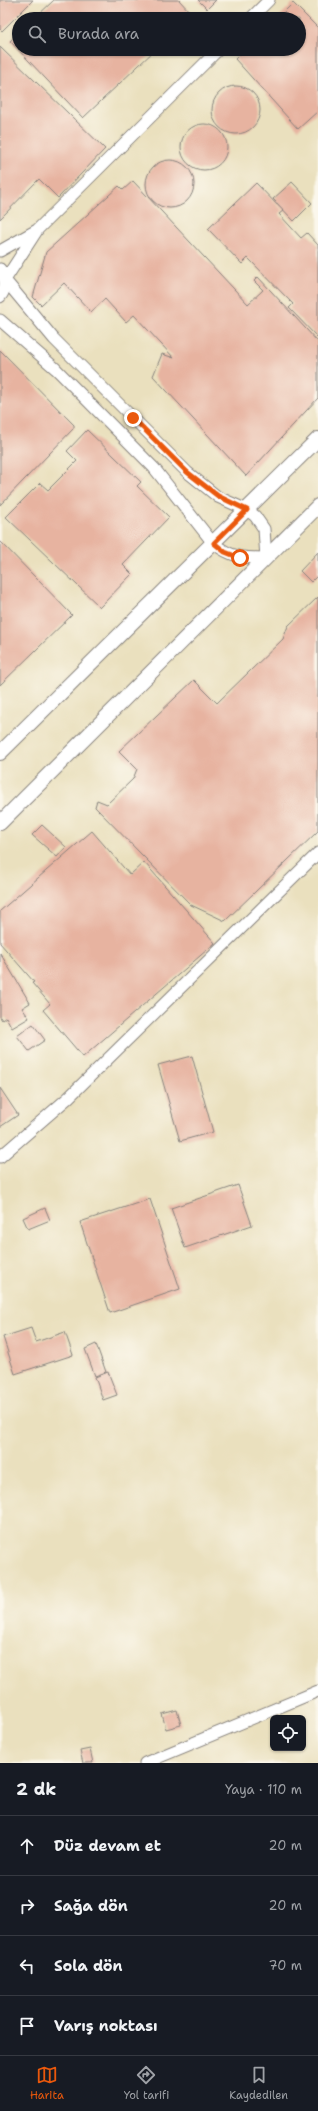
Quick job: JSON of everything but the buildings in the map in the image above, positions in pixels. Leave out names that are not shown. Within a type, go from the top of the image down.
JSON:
[{"type":"street","points":[[257,12],[269,0]]},
{"type":"street","points":[[0,297],[5,288],[5,280],[38,230],[212,56]]},
{"type":"street","points":[[0,251],[38,230]]},
{"type":"street","points":[[0,269],[5,280],[54,339],[187,472],[218,496],[247,510],[255,516],[264,529],[266,558]]},
{"type":"street","points":[[0,320],[56,369],[154,468],[214,543],[225,552],[240,558],[266,558]]},
{"type":"street","points":[[0,753],[318,439]]},
{"type":"street","points":[[0,823],[318,506]]},
{"type":"street","points":[[0,1157],[68,1098],[318,853]]},
{"type":"street","points":[[144,1763],[318,1691]]},
{"type":"route","points":[[133,418],[187,472],[218,496],[247,510],[214,543],[225,552],[240,558]]}]
